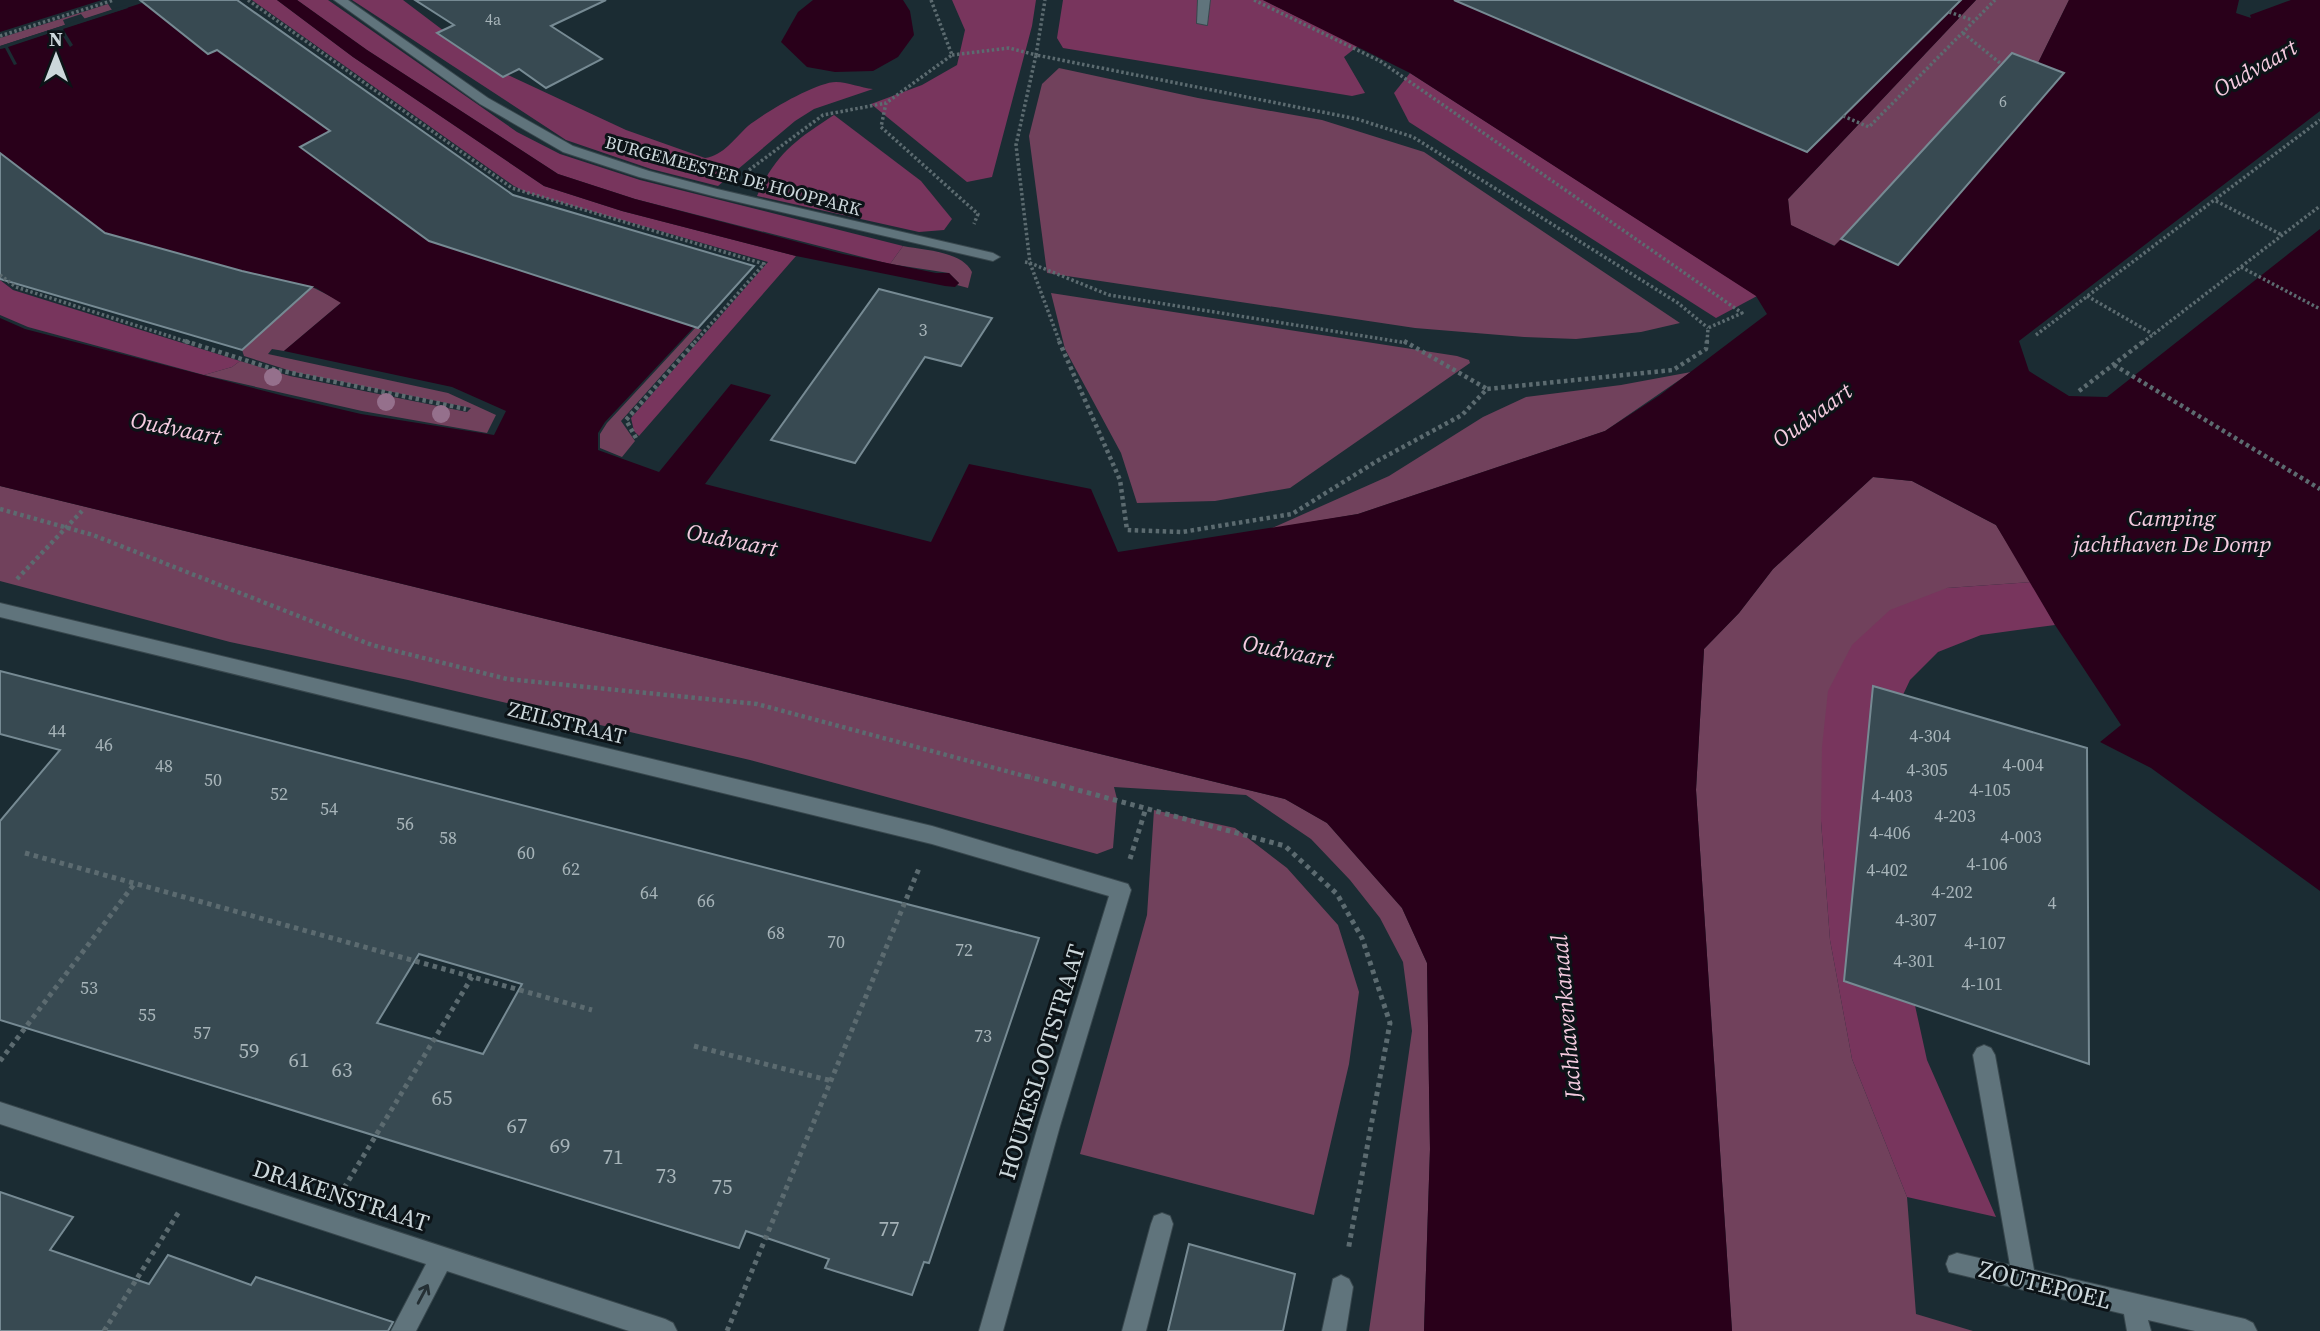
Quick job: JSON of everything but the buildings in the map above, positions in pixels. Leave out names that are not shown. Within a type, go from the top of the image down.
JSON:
[{"type":"street","name":"BURGEMEESTER DE HOOPPARK","points":[[340,0],[484,101],[568,149],[644,174],[718,193],[993,257]]},
{"type":"street","points":[[1203,23],[1204,0]]},
{"type":"street","name":"ZEILSTRAAT","points":[[0,610],[932,835],[1121,890]]},
{"type":"street","name":"HOUKESLOOTSTRAAT","points":[[991,1331],[1049,1126],[1121,890]]},
{"type":"street","points":[[1984,1055],[2024,1280]]},
{"type":"street","name":"DRAKENSTRAAT","points":[[1,1115],[326,1218],[665,1331]]},
{"type":"street","points":[[1133,1331],[1162,1224]]},
{"type":"street","points":[[403,1331],[442,1257]]},
{"type":"street","name":"ZOUTEPOEL","points":[[1956,1264],[2245,1331]]},
{"type":"street","points":[[1334,1331],[1341,1287]]},
{"type":"street","name":"ZOUTEPOEL","points":[[2134,1307],[2139,1331]]},
{"type":"path","points":[[0,36],[112,0]]},
{"type":"path","points":[[248,0],[389,103],[512,188],[764,264],[628,417],[626,420],[636,438]]},
{"type":"path","points":[[931,0],[952,55]]},
{"type":"path","points":[[1045,0],[1016,145],[1030,263],[1048,316],[1120,480],[1127,530],[1182,532],[1292,514],[1377,461],[1462,415],[1487,389]]},
{"type":"path","points":[[1254,0],[1380,61],[1742,313],[1708,328]]},
{"type":"path","points":[[1843,116],[1869,127],[1963,33],[1972,20],[1995,0]]},
{"type":"path","points":[[1949,12],[1972,20]]},
{"type":"path","points":[[1963,33],[2000,62]]},
{"type":"path","points":[[718,193],[823,115],[886,103],[952,55],[1009,48],[1357,119],[1413,137],[1678,303],[1708,328]]},
{"type":"path","points":[[886,103],[881,127],[978,214],[964,251]]},
{"type":"path","points":[[2036,335],[2319,121]]},
{"type":"path","points":[[2216,201],[2282,235]]},
{"type":"path","points":[[2078,391],[2320,206]]},
{"type":"path","points":[[993,257],[1030,263],[1109,295],[1404,341],[1487,389],[1673,370],[1706,349],[1708,328]]},
{"type":"path","points":[[2241,267],[2320,309]]},
{"type":"path","points":[[0,275],[16,287],[273,369],[466,409]]},
{"type":"path","points":[[2087,296],[2154,334]]},
{"type":"path","points":[[2114,365],[2320,489]]},
{"type":"path","points":[[9,587],[82,511]]},
{"type":"path","points":[[1121,890],[1146,808]]},
{"type":"path","points":[[727,1331],[932,835]]},
{"type":"path","points":[[25,853],[592,1010]]},
{"type":"path","points":[[0,1061],[135,883]]},
{"type":"path","points":[[326,1218],[472,977]]},
{"type":"path","points":[[694,1046],[832,1081]]},
{"type":"path","points":[[104,1331],[200,1178]]},
{"type":"shaded area","points":[[252,0],[277,0],[353,57],[544,186],[622,211],[796,256],[639,436],[634,431],[631,418],[768,262],[528,193],[514,186]]},
{"type":"shaded area","points":[[297,0],[328,0],[517,132],[560,154],[640,180],[903,246],[890,264],[635,199],[558,174],[367,50]]},
{"type":"shaded area","points":[[352,0],[403,0],[493,68],[626,130],[705,158],[723,150],[748,126],[766,114],[816,87],[836,82],[873,89],[814,109],[795,121],[718,186],[651,169],[566,140]]},
{"type":"shaded area","points":[[952,0],[1036,0],[1032,26],[992,177],[967,182],[871,104],[922,85],[957,65],[965,30]]},
{"type":"shaded area","points":[[1063,0],[1263,0],[1358,46],[1344,57],[1365,93],[1352,96],[1063,48],[1057,38]]},
{"type":"shaded area","points":[[1976,0],[2069,0],[2038,63],[2012,53],[1835,246],[1790,225],[1788,199]]},
{"type":"shaded area","points":[[108,4],[112,10],[85,19],[81,14],[63,20],[65,25],[0,46],[0,38]]},
{"type":"shaded area","points":[[1059,68],[1198,98],[1322,120],[1424,152],[1680,323],[1641,332],[1576,339],[1524,337],[1415,328],[1047,273],[1029,136],[1042,84]]},
{"type":"shaded area","points":[[1410,73],[1757,296],[1716,318],[1409,122],[1394,93]]},
{"type":"shaded area","points":[[834,115],[921,181],[952,219],[944,230],[919,232],[757,196],[771,169],[788,149]]},
{"type":"shaded area","points":[[903,246],[941,253],[960,260],[972,272],[968,288],[957,285],[959,283],[949,273],[890,264]]},
{"type":"shaded area","points":[[0,280],[13,290],[240,361],[232,367],[204,375],[28,327],[0,315]]},
{"type":"shaded area","points":[[312,287],[342,302],[284,351],[272,349],[268,354],[448,393],[496,415],[487,433],[362,411],[204,375],[232,367],[240,361],[290,376],[467,412],[471,408],[294,372],[244,356],[242,350]]},
{"type":"shaded area","points":[[1051,293],[1457,356],[1469,360],[1470,363],[1290,488],[1215,501],[1137,503],[1121,453],[1065,349]]},
{"type":"shaded area","points":[[696,327],[702,330],[621,421],[635,441],[622,457],[600,448],[600,434],[607,423]]},
{"type":"shaded area","points":[[1691,372],[1605,431],[1358,514],[1270,529],[1389,476],[1483,417],[1526,397],[1621,385]]},
{"type":"shaded area","points":[[1873,477],[1912,481],[1996,525],[2032,582],[1947,588],[1821,821],[1830,940],[1852,1059],[1907,1197],[1916,1314],[1973,1331],[1732,1331],[1696,790],[1704,649],[1739,613],[1773,569]]},
{"type":"shaded area","points":[[0,486],[1285,799],[1327,823],[1402,908],[1427,963],[1430,1149],[1424,1331],[1369,1331],[1412,1031],[1403,962],[1380,918],[1350,880],[1311,839],[1246,795],[1114,787],[1117,799],[1113,848],[1097,854],[750,760],[408,680],[230,642],[0,581]]},
{"type":"shaded area","points":[[2032,582],[2055,625],[1981,635],[1938,652],[1910,680],[1893,716],[1903,951],[1927,1060],[1996,1217],[1907,1197],[1852,1059],[1830,940],[1821,821],[1822,747],[1828,691],[1852,645],[1890,610],[1947,588]]},
{"type":"shaded area","points":[[1154,810],[1235,828],[1287,868],[1338,925],[1359,992],[1349,1064],[1314,1215],[1080,1154],[1147,915]]},
{"type":"water","points":[[0,0],[102,0],[0,32]]},
{"type":"water","points":[[160,0],[238,0],[488,178],[493,189],[754,266],[698,328],[694,327],[605,422],[598,433],[598,450],[659,472],[731,384],[771,395],[705,484],[931,542],[969,464],[1091,489],[1118,552],[1358,514],[1605,431],[1660,395],[1767,314],[1756,296],[1410,73],[1263,0],[1976,0],[1788,199],[1791,225],[1834,246],[1841,239],[1898,265],[2064,73],[2038,63],[2069,0],[2239,0],[2236,13],[2251,18],[2250,15],[2291,0],[2320,0],[2320,111],[2019,341],[2029,371],[2069,396],[2107,397],[2320,229],[2320,891],[2151,768],[2100,742],[2121,725],[2055,625],[1996,525],[1912,481],[1873,477],[1773,569],[1739,613],[1704,649],[1696,790],[1732,1331],[1424,1331],[1430,1149],[1427,963],[1402,908],[1327,823],[1285,799],[0,486],[0,318],[25,329],[361,414],[494,435],[506,411],[452,387],[284,351],[341,303],[316,288],[311,287],[242,350],[21,285],[0,269],[0,49],[142,3],[146,6]]},
{"type":"water","points":[[277,0],[297,0],[367,50],[558,174],[635,199],[843,254],[936,273],[949,273],[959,283],[955,287],[945,286],[796,256],[622,211],[544,186],[353,57]]},
{"type":"water","points":[[813,0],[903,0],[910,11],[914,35],[898,57],[873,71],[835,72],[807,67],[781,42],[798,12]]},
{"type":"pier","points":[[126,5],[128,8],[63,29],[73,45],[70,47],[59,30],[8,47],[17,64],[14,65],[5,48],[0,49],[0,46]]},
{"type":"water label","name":"Oudvaart","points":[[2255,68]]},
{"type":"water label","name":"Oudvaart","points":[[1812,415]]},
{"type":"water label","name":"Oudvaart","points":[[176,428]]},
{"type":"water label","name":"Camping jachthaven De Domp","points":[[2172,531]]},
{"type":"water label","name":"Oudvaart","points":[[732,540]]},
{"type":"water label","name":"Oudvaart","points":[[1288,651]]},
{"type":"water label","name":"Jachhavenkanaal","points":[[1566,1017]]}]
